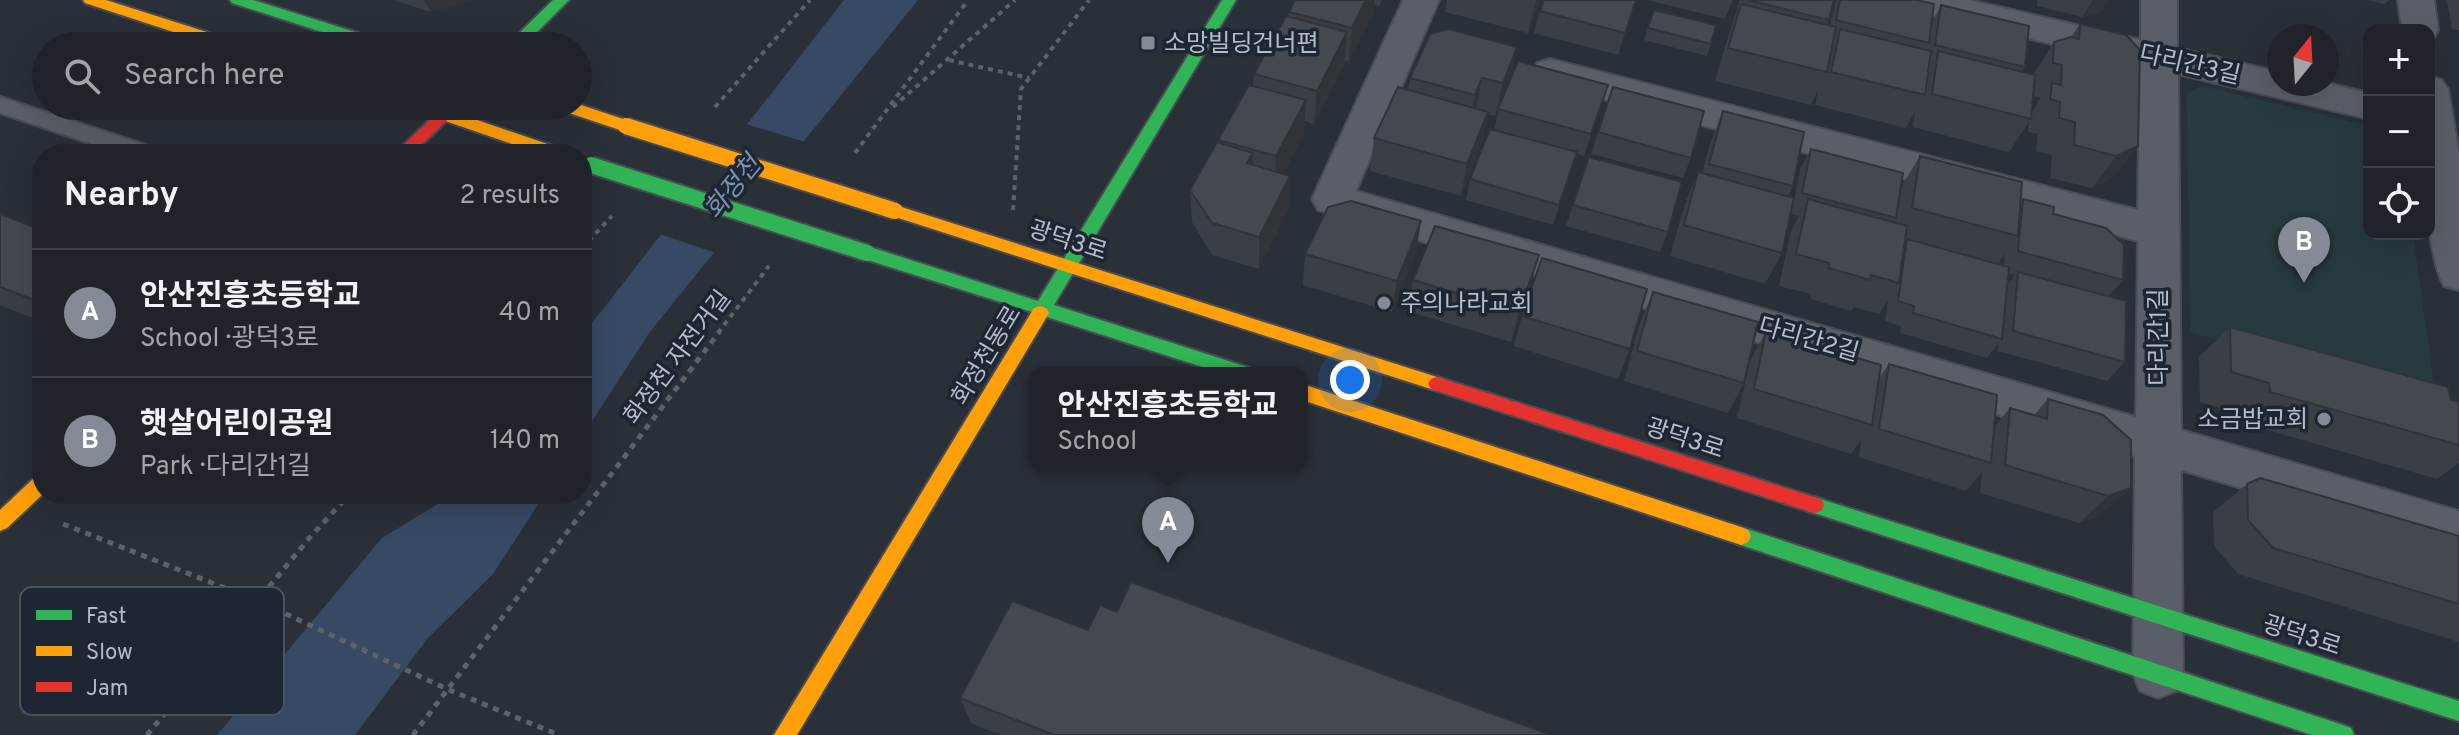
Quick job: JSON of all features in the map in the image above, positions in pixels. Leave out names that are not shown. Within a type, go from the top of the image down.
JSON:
[{"type":"street","points":[[90,0],[189,32]]},
{"type":"street","points":[[237,0],[338,32]]},
{"type":"street","points":[[529,32],[562,0]]},
{"type":"street","name":"화정천동로","points":[[785,735],[1229,0]]},
{"type":"street","name":"다리간3길","points":[[1918,0],[2363,105]]},
{"type":"street","name":"다리간1길","points":[[2158,674],[2159,0]]},
{"type":"street","points":[[2416,0],[2419,24]]},
{"type":"street","name":"다리간2길","points":[[1420,25],[1332,199],[2459,532]]},
{"type":"street","points":[[1512,62],[2158,231]]},
{"type":"street","name":"광덕3로","points":[[592,115],[2459,711]]},
{"type":"street","points":[[2438,115],[2459,274]]},
{"type":"street","points":[[413,144],[439,120]]},
{"type":"street","points":[[475,120],[534,144]]},
{"type":"street","points":[[592,165],[1226,367]]},
{"type":"street","points":[[1308,394],[2343,735]]},
{"type":"street","points":[[0,522],[32,492]]},
{"type":"lane","points":[[0,105],[32,116]]},
{"type":"lane","points":[[45,120],[117,144]]},
{"type":"path","points":[[846,165],[968,0]]},
{"type":"path","points":[[884,116],[1015,0]]},
{"type":"path","points":[[1010,247],[1021,89],[1089,0]]},
{"type":"path","points":[[948,59],[1029,78]]},
{"type":"path","name":"화정천 자전거길","points":[[592,498],[770,264]]},
{"type":"path","points":[[270,587],[341,504]]},
{"type":"path","name":"화정천 자전거길","points":[[413,735],[588,504]]},
{"type":"path","points":[[17,506],[222,587]]},
{"type":"path","points":[[284,613],[447,689],[559,735]]},
{"type":"path","points":[[147,735],[164,715]]},
{"type":"green space","points":[[2202,86],[2363,125],[2363,240],[2414,240],[2436,400],[2190,332],[2187,93]]},
{"type":"water","name":"화정천","points":[[844,0],[918,0],[649,333],[592,421],[592,323]]},
{"type":"water","points":[[438,504],[538,504],[493,574],[428,638],[355,735],[217,735],[234,715],[284,715],[284,655],[382,538]]},
{"type":"pier","points":[[743,123],[808,143],[719,254],[657,233]]},
{"type":"building","points":[[1295,0],[1366,0],[1352,28],[1289,12]]},
{"type":"building","points":[[1544,0],[1636,0],[1625,33],[1540,11]]},
{"type":"building","points":[[1748,0],[1834,0],[1829,20]]},
{"type":"building","points":[[1840,0],[1917,0],[1934,4],[1929,43],[1836,20]]},
{"type":"building","points":[[1741,4],[1836,27],[1827,72],[1728,48]]},
{"type":"building","points":[[1941,5],[2029,26],[2025,67],[1935,45]]},
{"type":"building","points":[[1654,10],[1716,25],[1711,44],[1648,28]]},
{"type":"building","points":[[1286,16],[1347,32],[1317,91],[1254,74]]},
{"type":"building","points":[[2080,24],[2126,35],[2140,50],[2138,146],[2116,156],[2074,145],[2075,122],[2059,118],[2060,102],[2050,99],[2052,83],[2061,85],[2062,65],[2053,63],[2054,42],[2071,37],[2079,39]]},
{"type":"building","points":[[1448,29],[1517,47],[1503,83],[1482,78],[1475,95],[1410,78],[1430,34]]},
{"type":"building","points":[[1840,29],[1931,51],[1925,95],[1831,72]]},
{"type":"building","points":[[1938,51],[2035,75],[2031,119],[1932,94]]},
{"type":"building","points":[[1518,61],[1608,85],[1591,134],[1498,109]]},
{"type":"building","points":[[1249,85],[1306,100],[1276,156],[1218,140]]},
{"type":"building","points":[[1398,87],[1488,112],[1467,164],[1374,138]]},
{"type":"building","points":[[1613,87],[1704,111],[1691,158],[1598,132]]},
{"type":"building","points":[[1723,111],[1804,132],[1793,186],[1709,164]]},
{"type":"building","points":[[1490,129],[1577,152],[1559,205],[1470,179]]},
{"type":"building","points":[[1217,142],[1253,153],[1247,163],[1290,176],[1259,237],[1212,223],[1190,190]]},
{"type":"building","points":[[1811,149],[1903,173],[1896,218],[1802,193]]},
{"type":"building","points":[[1920,156],[2022,182],[2018,236],[1912,208]]},
{"type":"building","points":[[1589,157],[1682,182],[1668,232],[1573,205]]},
{"type":"building","points":[[1698,172],[1794,198],[1782,253],[1684,225]]},
{"type":"building","points":[[1808,199],[1907,226],[1899,283],[1871,275],[1870,280],[1829,268],[1829,263],[1796,254]]},
{"type":"building","points":[[2023,199],[2054,207],[2053,214],[2106,228],[2124,245],[2123,280],[2018,251]]},
{"type":"building","points":[[1351,201],[1421,221],[1397,281],[1305,254],[1328,207]]},
{"type":"building","points":[[0,214],[32,226],[32,299],[0,287]]},
{"type":"building","points":[[1435,226],[1539,255],[1519,312],[1413,280]]},
{"type":"building","points":[[1907,239],[2009,267],[2002,339],[1913,313],[1914,306],[1898,301]]},
{"type":"building","points":[[1542,258],[1647,289],[1630,349],[1522,316]]},
{"type":"building","points":[[2018,272],[2126,301],[2125,362],[2013,331]]},
{"type":"building","points":[[1653,292],[1758,322],[1744,383],[1637,351]]},
{"type":"building","points":[[2230,327],[2448,387],[2451,400],[2459,402],[2459,445],[2270,392],[2269,383],[2231,372]]},
{"type":"building","points":[[1766,331],[1881,365],[1872,425],[1754,389]]},
{"type":"building","points":[[1889,364],[1997,395],[1991,463],[1879,429]]},
{"type":"building","points":[[2048,399],[2103,415],[2131,440],[2131,488],[2108,496],[2005,465],[2010,408],[2047,419]]},
{"type":"building","points":[[2260,478],[2459,536],[2459,604],[2273,548],[2248,520],[2247,484]]},
{"type":"building","points":[[1131,582],[1551,735],[1054,735],[960,698],[1012,601],[1088,630],[1100,605],[1117,612]]},
{"type":"traffic: fast","points":[[237,0],[338,32]]},
{"type":"traffic: fast","points":[[529,32],[562,0]]},
{"type":"traffic: fast","points":[[1040,313],[1229,0]]},
{"type":"traffic: fast","points":[[592,165],[867,253]]},
{"type":"traffic: fast","points":[[867,253],[1225,367]]},
{"type":"traffic: fast","points":[[1814,505],[2459,711]]},
{"type":"traffic: fast","points":[[1741,536],[2343,735]]},
{"type":"traffic: slow","points":[[90,0],[189,32]]},
{"type":"traffic: slow","points":[[592,115],[626,126]]},
{"type":"traffic: slow","points":[[460,120],[530,144]]},
{"type":"traffic: slow","points":[[626,126],[895,211]]},
{"type":"traffic: slow","points":[[895,211],[1437,384]]},
{"type":"traffic: slow","points":[[785,735],[1040,313]]},
{"type":"traffic: slow","points":[[1308,394],[1741,536]]},
{"type":"traffic: slow","points":[[0,522],[32,492]]},
{"type":"traffic: jam","points":[[413,144],[439,120]]},
{"type":"traffic: jam","points":[[1437,384],[1814,505]]},
{"type":"place","name":"소망빌딩건너편","points":[[1148,43]]},
{"type":"place","name":"햇살어린이공원","points":[[2304,283]]},
{"type":"place","name":"주의나라교회","points":[[1384,303]]},
{"type":"place","name":"소금밥교회","points":[[2324,419]]},
{"type":"place","name":"안산진흥초등학교","points":[[1168,563]]}]
